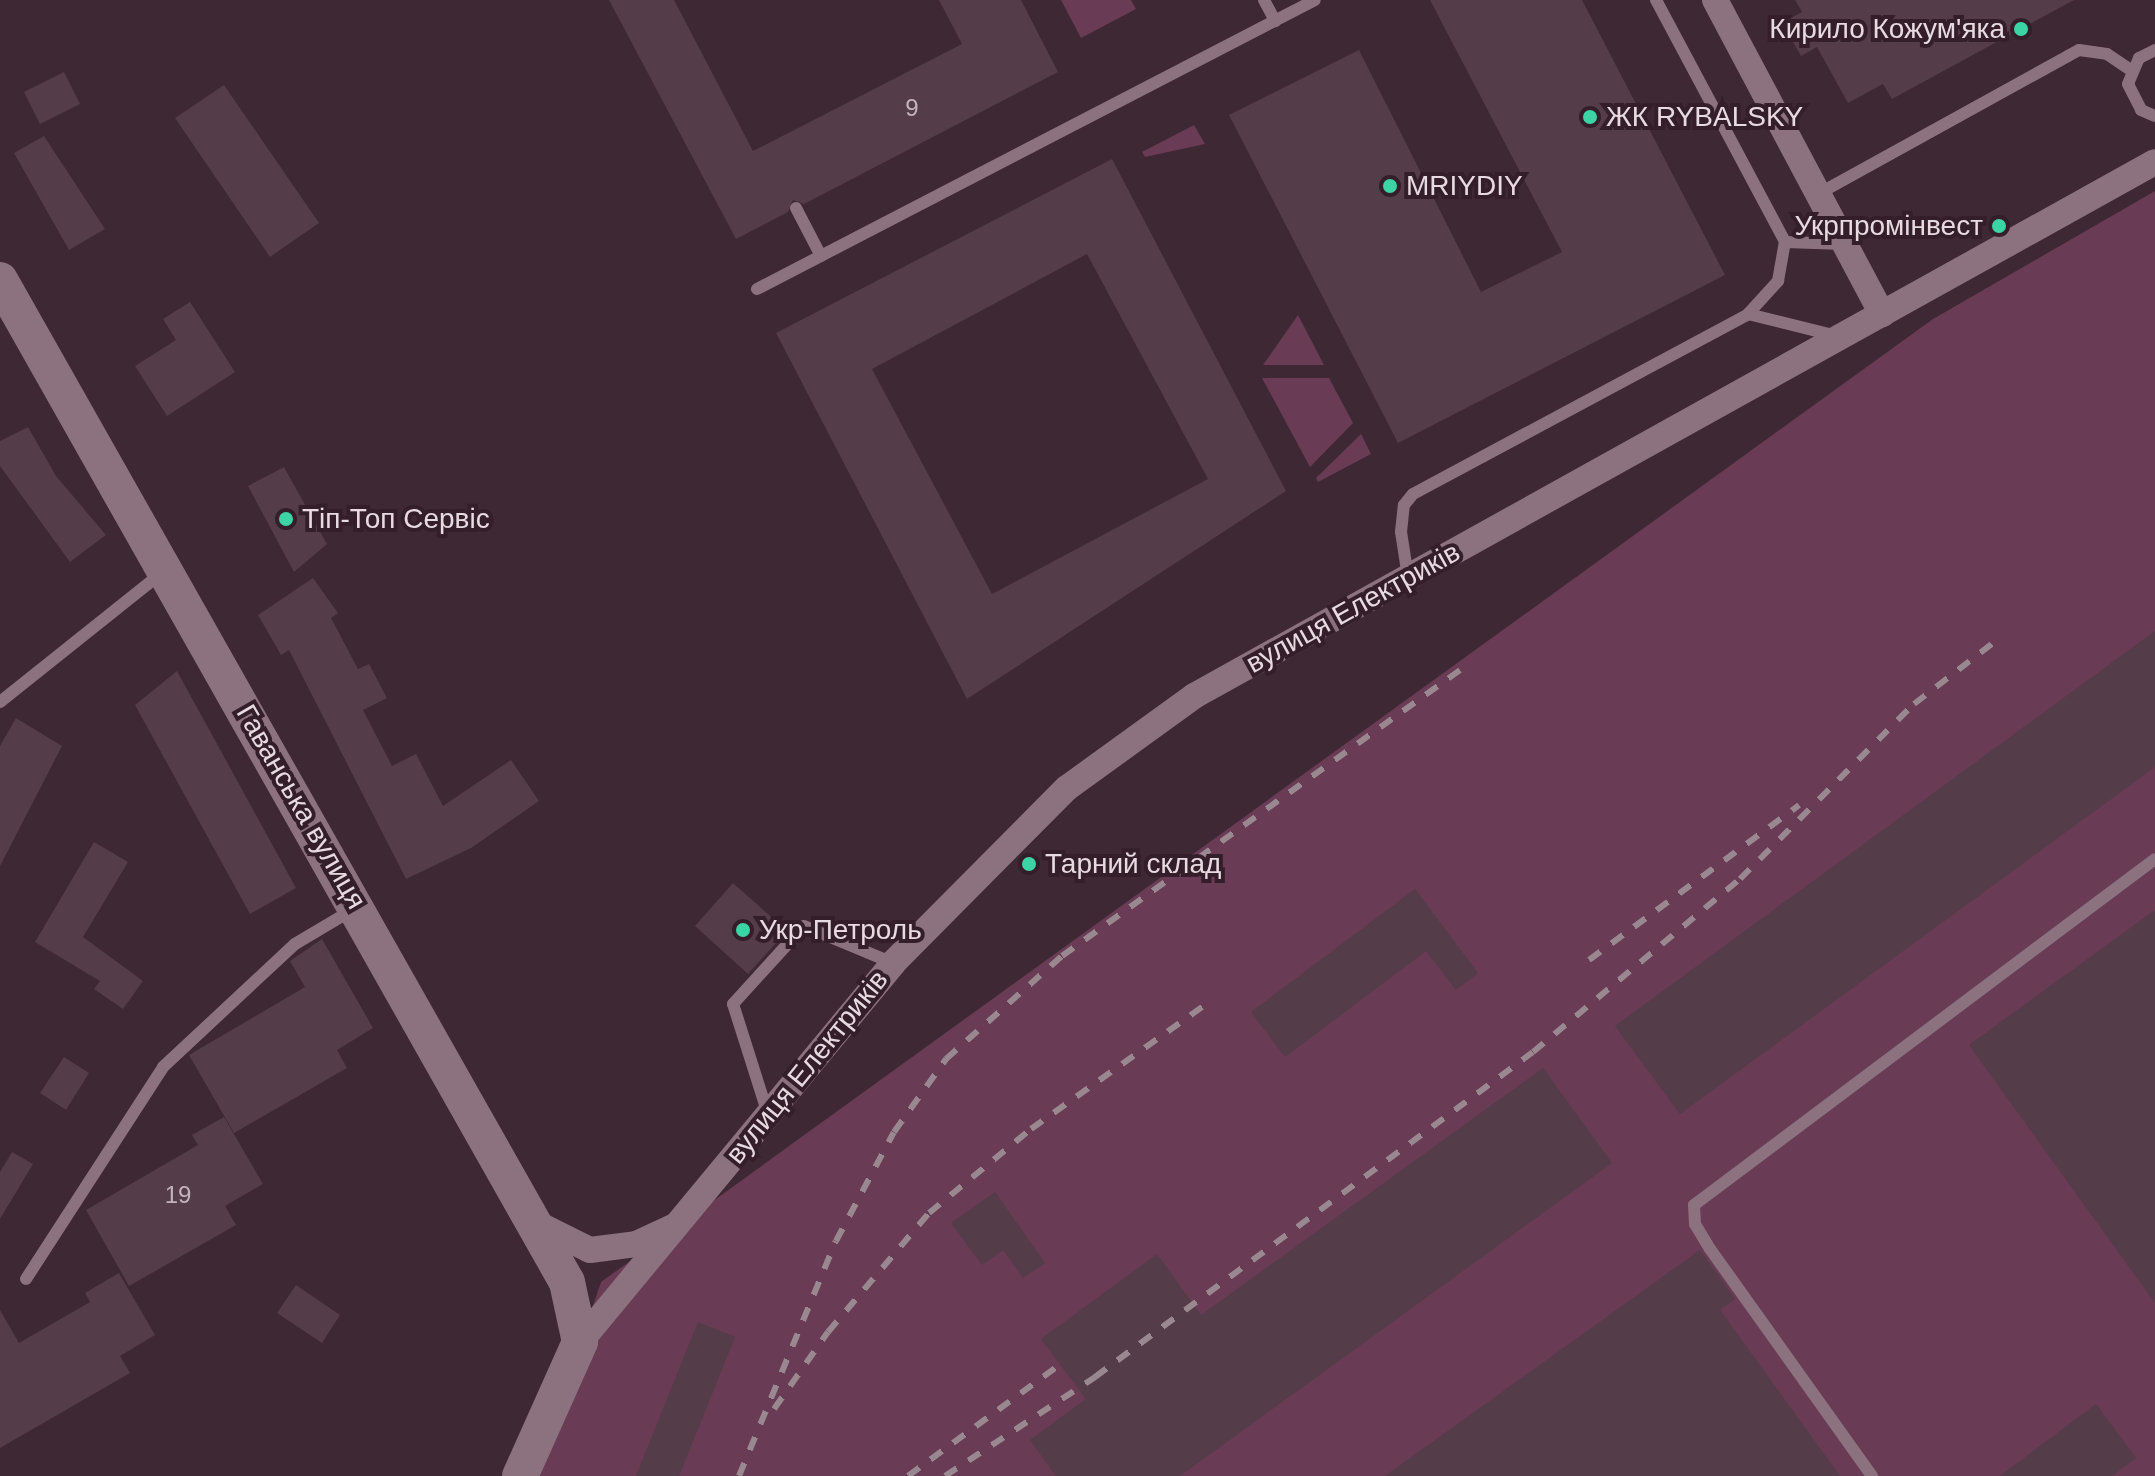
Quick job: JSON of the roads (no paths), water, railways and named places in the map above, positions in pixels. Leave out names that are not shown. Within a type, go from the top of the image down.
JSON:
[{"type":"street","points":[[1715,0],[1882,314]]},
{"type":"street","name":"вулиця Електриків","points":[[520,1476],[580,1342],[683,1221],[767,1111],[893,963],[1067,788],[1194,696],[2155,162]]},
{"type":"street","name":"Гаванська вулиця","points":[[0,280],[358,907],[567,1282],[580,1342]]},
{"type":"street","name":"вулиця Електриків","points":[[533,1221],[571,1244],[605,1250],[636,1244],[683,1221]]},
{"type":"lane","points":[[1264,0],[1275,21]]},
{"type":"lane","points":[[757,289],[1315,0]]},
{"type":"lane","points":[[1408,577],[1401,532],[1404,505],[1413,494],[1748,314],[1778,281],[1785,242],[1656,0]]},
{"type":"lane","points":[[1818,194],[2079,50],[2107,54],[2131,70]]},
{"type":"lane","points":[[2131,70],[2155,50]]},
{"type":"lane","points":[[2131,70],[2132,99],[2155,116]]},
{"type":"lane","points":[[796,208],[821,256]]},
{"type":"lane","points":[[1785,242],[1845,244]]},
{"type":"lane","points":[[1748,314],[1841,337]]},
{"type":"lane","points":[[0,702],[165,570]]},
{"type":"lane","points":[[1872,1476],[1710,1249],[1695,1224],[1694,1205],[2155,859]]},
{"type":"lane","points":[[26,1279],[163,1067],[295,944],[358,907]]},
{"type":"lane","points":[[767,1111],[733,1004],[804,926],[893,963]]},
{"type":"railway","points":[[945,1476],[1095,1377],[1533,1052],[1740,879],[1914,704],[1993,643]]},
{"type":"railway","points":[[739,1476],[836,1241],[894,1132],[946,1059],[1062,956],[1460,670]]},
{"type":"railway","points":[[1589,960],[1799,805]]},
{"type":"railway","points":[[774,1409],[828,1332],[929,1213],[1031,1129],[1206,1004]]},
{"type":"railway","points":[[908,1476],[1059,1365]]},
{"type":"place","name":"Кирило Кожум'яка","points":[[2021,29]]},
{"type":"place","name":"ЖК RYBALSKY","points":[[1590,117]]},
{"type":"place","name":"MRIYDIY","points":[[1390,186]]},
{"type":"place","name":"Укрпромінвест","points":[[1999,226]]},
{"type":"place","name":"Тіп-Топ Сервіс","points":[[286,519]]},
{"type":"place","name":"Тарний склад","points":[[1029,864]]},
{"type":"place","name":"Укр-Петроль","points":[[743,930]]}]
